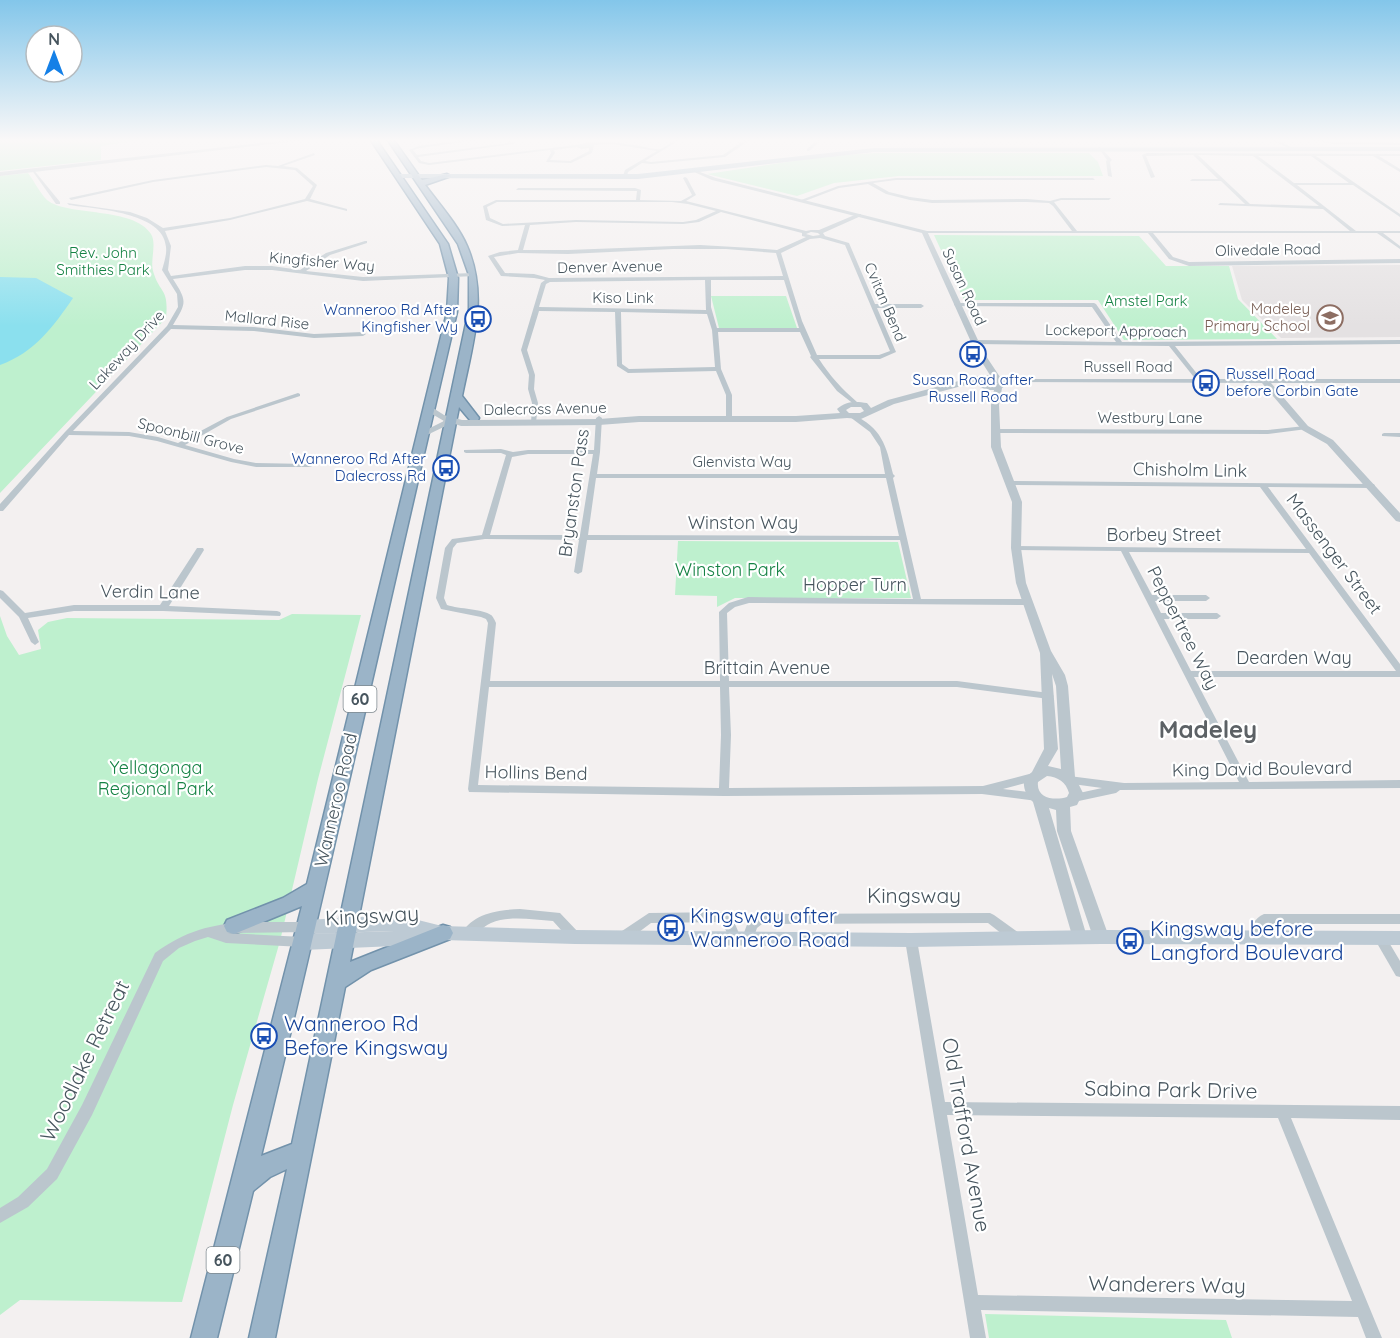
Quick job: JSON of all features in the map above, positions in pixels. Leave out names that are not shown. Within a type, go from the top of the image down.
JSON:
[{"type":"highway","name":"Wanneroo Road","points":[[204,1338],[305,935],[375,630],[452,312],[455,276],[451,260],[444,244],[415,201]]},
{"type":"highway","name":"Wanneroo Road","points":[[262,1338],[474,309],[473,275],[462,244],[433,201]]},
{"type":"highway","points":[[456,396],[474,418]]},
{"type":"highway","points":[[234,926],[290,904],[316,888]]},
{"type":"highway","points":[[335,983],[364,964],[443,933]]},
{"type":"highway","points":[[242,1185],[264,1166],[283,1157],[301,1154]]},
{"type":"main road","name":"Kingsway","points":[[305,935],[345,932],[418,938],[443,933],[575,937],[910,940],[1015,937],[1400,938]]},
{"type":"street","points":[[57,201],[73,202],[128,213],[145,219],[162,230],[230,219],[301,201]]},
{"type":"street","points":[[312,201],[345,210]]},
{"type":"street","points":[[506,201],[487,203],[485,206],[488,219],[502,225],[576,221],[684,223],[697,221],[720,211]]},
{"type":"street","points":[[657,201],[682,202],[806,235],[821,235],[859,215]]},
{"type":"street","name":"Susan Road","points":[[808,201],[925,232],[956,304],[985,362],[999,383]]},
{"type":"street","points":[[986,201],[1050,202],[1055,205],[1076,232]]},
{"type":"street","points":[[1316,201],[1355,232]]},
{"type":"street","points":[[1380,201],[1400,216]]},
{"type":"street","points":[[1220,204],[1324,208]]},
{"type":"street","points":[[1385,205],[1400,205]]},
{"type":"street","points":[[520,252],[528,224]]},
{"type":"street","name":"Lakeway Drive","points":[[0,509],[67,433],[169,327],[182,307],[180,294],[165,270],[169,246],[162,230]]},
{"type":"street","points":[[925,232],[1400,232]]},
{"type":"street","name":"Olivedale Road","points":[[1149,232],[1171,258],[1189,264],[1400,261]]},
{"type":"street","points":[[1378,232],[1400,248]]},
{"type":"street","points":[[549,280],[534,276],[503,275],[492,256],[503,252],[570,252],[598,249],[740,248],[778,252],[806,235]]},
{"type":"street","name":"Cvitan Bend","points":[[813,357],[880,357],[893,352],[847,244],[821,235]]},
{"type":"street","points":[[300,272],[328,254],[365,242]]},
{"type":"street","points":[[778,252],[801,330],[813,357],[840,392],[857,404],[867,407],[873,431],[883,447],[891,476],[918,602]]},
{"type":"street","name":"Kingfisher Way","points":[[169,278],[245,268],[363,279],[473,275]]},
{"type":"street","points":[[708,278],[718,369],[729,395],[729,420]]},
{"type":"street","name":"Denver Avenue","points":[[533,420],[535,403],[531,389],[532,375],[524,350],[544,283],[549,280],[786,278]]},
{"type":"street","points":[[956,304],[1094,304],[1120,343]]},
{"type":"street","points":[[874,306],[921,306]]},
{"type":"street","name":"Kiso Link","points":[[537,309],[710,312]]},
{"type":"street","points":[[618,310],[619,365],[622,368],[628,371],[718,369]]},
{"type":"street","name":"Mallard Rise","points":[[169,327],[254,329],[314,336],[363,334]]},
{"type":"street","points":[[714,330],[801,330]]},
{"type":"street","name":"Lockeport Approach","points":[[975,342],[1171,344],[1400,342]]},
{"type":"street","points":[[1171,344],[1199,380]]},
{"type":"street","points":[[985,362],[981,382],[995,405]]},
{"type":"street","points":[[1264,381],[1305,428],[1330,442],[1400,519]]},
{"type":"street","name":"Russell Road","points":[[981,382],[1400,381]]},
{"type":"street","points":[[846,412],[868,413],[891,402],[948,387],[981,382]]},
{"type":"street","points":[[999,383],[995,405],[996,447],[1017,502],[1016,549],[1021,583],[1045,651],[1059,675],[1062,686],[1069,779],[1075,788],[1068,802],[1064,831],[1101,937]]},
{"type":"street","points":[[840,392],[846,412],[873,431]]},
{"type":"street","points":[[178,446],[229,418],[298,395]]},
{"type":"street","points":[[846,412],[857,404],[891,402]]},
{"type":"street","name":"Dalecross Avenue","points":[[430,409],[441,417],[460,423],[533,420]]},
{"type":"street","name":"Dalecross Avenue","points":[[424,434],[451,420],[474,418],[729,420],[816,418],[846,412]]},
{"type":"street","name":"Bryanston Pass","points":[[578,572],[597,452],[599,420]]},
{"type":"street","name":"Westbury Lane","points":[[996,431],[1268,432],[1305,428]]},
{"type":"street","name":"Spoonbill Grove","points":[[67,433],[129,434],[245,463],[308,466]]},
{"type":"street","points":[[1384,435],[1400,435]]},
{"type":"street","points":[[466,451],[511,454],[597,452]]},
{"type":"street","points":[[485,537],[506,460],[511,454]]},
{"type":"street","name":"Glenvista Way","points":[[593,476],[891,476]]},
{"type":"street","name":"Chisholm Link","points":[[1010,483],[1371,486]]},
{"type":"street","name":"Massenger Street","points":[[1263,486],[1400,672]]},
{"type":"street","name":"Hollins Bend","points":[[582,538],[485,537],[455,541],[449,548],[440,598],[444,607],[456,611],[479,613],[489,617],[492,623],[473,789],[724,792],[982,790],[1038,798]]},
{"type":"street","name":"Winston Way","points":[[582,538],[903,538]]},
{"type":"street","name":"Borbey Street","points":[[1016,549],[1311,550]]},
{"type":"street","name":"Peppertree Way","points":[[1124,549],[1246,786]]},
{"type":"street","points":[[163,608],[200,550]]},
{"type":"street","points":[[0,593],[23,616],[35,642]]},
{"type":"street","points":[[1149,598],[1206,598]]},
{"type":"street","name":"Hopper Turn","points":[[724,685],[723,612],[732,605],[748,600],[1027,602]]},
{"type":"street","name":"Verdin Lane","points":[[23,616],[74,608],[163,608],[277,614]]},
{"type":"street","points":[[1158,616],[1217,616]]},
{"type":"street","points":[[1045,651],[1051,749],[1030,786],[1038,798],[1079,937]]},
{"type":"street","name":"Dearden Way","points":[[1189,674],[1400,672]]},
{"type":"street","name":"Brittain Avenue","points":[[484,684],[957,684],[1049,696]]},
{"type":"street","points":[[724,685],[726,735],[724,792]]},
{"type":"street","points":[[1035,775],[1053,772],[1069,779]]},
{"type":"street","name":"Hollins Bend","points":[[982,790],[1035,775]]},
{"type":"street","name":"King David Boulevard","points":[[1069,779],[1124,787],[1400,784]]},
{"type":"street","name":"King David Boulevard","points":[[1068,802],[1124,787]]},
{"type":"street","points":[[1038,798],[1050,804],[1068,802]]},
{"type":"street","name":"Kingsway","points":[[741,938],[752,924],[760,919],[990,918],[1015,937]]},
{"type":"street","points":[[1255,937],[1257,927],[1264,919],[1400,919]]},
{"type":"street","name":"Woodlake Retreat","points":[[0,1216],[23,1202],[52,1174],[87,1110],[159,957],[182,940],[234,926],[305,935]]},
{"type":"street","points":[[209,932],[226,938],[305,935]]},
{"type":"street","points":[[1380,938],[1400,972]]},
{"type":"street","name":"Old Trafford Avenue","points":[[910,940],[941,1108],[978,1338]]},
{"type":"street","name":"Sabina Park Drive","points":[[941,1108],[1400,1113]]},
{"type":"street","points":[[1282,1112],[1374,1338]]},
{"type":"street","name":"Wanderers Way","points":[[972,1302],[1361,1309]]},
{"type":"shaded area","name":"Madeley Primary School","points":[[1400,265],[1400,337],[1281,338],[1242,300],[1232,266]]},
{"type":"green space","name":"Rev. John Smithies Park","points":[[0,201],[50,201],[70,209],[116,215],[142,225],[153,238],[153,271],[165,296],[166,318],[0,493]]},
{"type":"green space","name":"Amstel Park","points":[[934,235],[1139,236],[1166,266],[1229,266],[1238,299],[1277,339],[1124,340],[1098,300],[964,300]]},
{"type":"green space","points":[[711,296],[786,296],[797,328],[719,328]]},
{"type":"green space","name":"Winston Park","points":[[678,541],[898,542],[911,598],[735,598],[717,607],[717,596],[675,595]]},
{"type":"green space","name":"Yellagonga Regional Park","points":[[292,614],[361,615],[318,779],[280,941],[233,1105],[182,1302],[20,1300],[0,1315],[0,616],[7,636],[19,655],[41,649],[38,630],[48,622],[67,618],[279,620]]},
{"type":"green space","points":[[985,1314],[1226,1320],[1232,1338],[989,1338]]},
{"type":"water","points":[[0,277],[36,278],[73,298],[50,329],[33,346],[0,365]]},
{"type":"place","name":"Madeley Primary School","points":[[1330,318]]},
{"type":"place","name":"Wanneroo Rd After Kingfisher Wy","points":[[478,319]]},
{"type":"place","name":"Susan Road after Russell Road","points":[[973,354]]},
{"type":"place","name":"Russell Road before Corbin Gate","points":[[1206,383]]},
{"type":"place","name":"Wanneroo Rd After Dalecross Rd","points":[[446,468]]},
{"type":"place","name":"Kingsway after Wanneroo Road","points":[[671,928]]},
{"type":"place","name":"Kingsway before Langford Boulevard","points":[[1130,941]]},
{"type":"place","name":"Wanneroo Rd Before Kingsway","points":[[264,1036]]},
{"type":"district","name":"Madeley","points":[[1208,730]]}]
